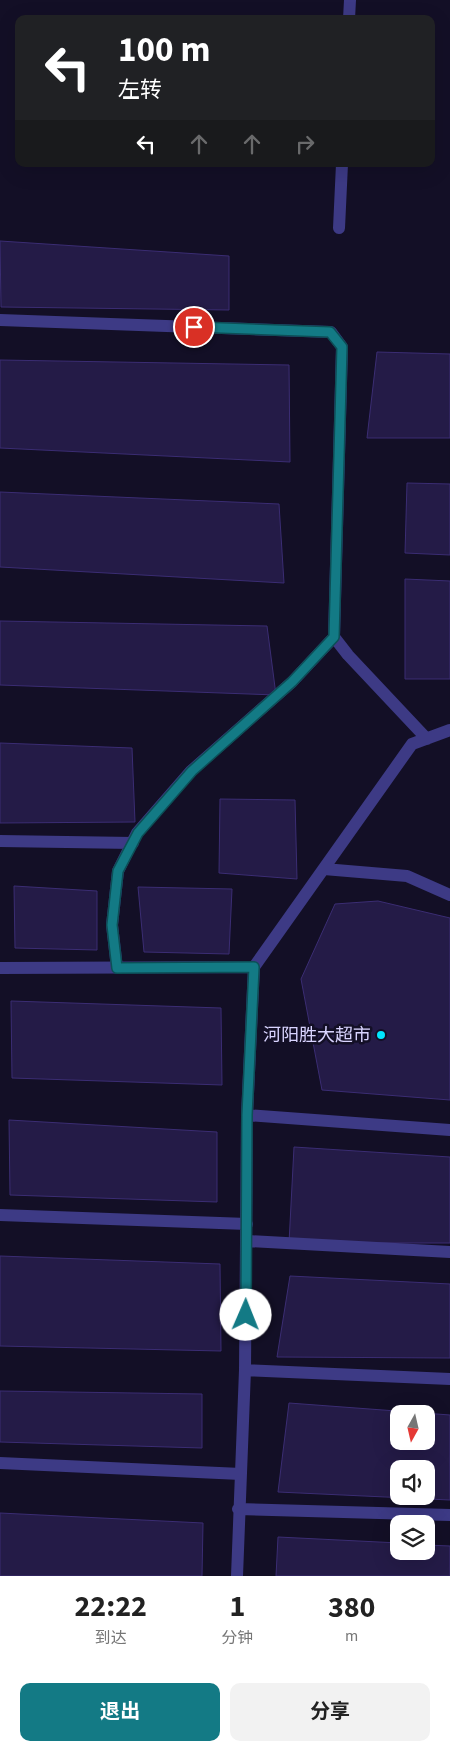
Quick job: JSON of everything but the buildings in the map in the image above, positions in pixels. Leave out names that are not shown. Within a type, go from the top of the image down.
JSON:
[{"type":"street","points":[[349,15],[350,0]]},
{"type":"street","points":[[339,228],[342,167]]},
{"type":"street","points":[[0,320],[330,332],[342,347],[334,637],[348,655],[427,739]]},
{"type":"street","points":[[117,968],[112,925],[118,871],[138,833],[192,771],[292,682],[334,637]]},
{"type":"street","points":[[237,1576],[248,1241],[247,1115],[254,967],[412,744],[450,730]]},
{"type":"street","points":[[0,841],[133,842]]},
{"type":"street","points":[[324,869],[408,876],[450,895]]},
{"type":"street","points":[[0,968],[254,967]]},
{"type":"street","points":[[247,1115],[450,1130]]},
{"type":"street","points":[[0,1215],[247,1224]]},
{"type":"street","points":[[248,1241],[450,1252]]},
{"type":"street","points":[[245,1370],[450,1379]]},
{"type":"street","points":[[0,1463],[241,1474]]},
{"type":"street","points":[[238,1509],[450,1515]]},
{"type":"place","name":"河阳胜大超市","points":[[381,1035]]},
{"type":"route","points":[[194,327],[330,332],[342,347],[334,637],[292,682],[192,771],[138,833],[118,871],[112,925],[117,968],[254,967],[247,1115],[248,1241],[246,1315]]}]
